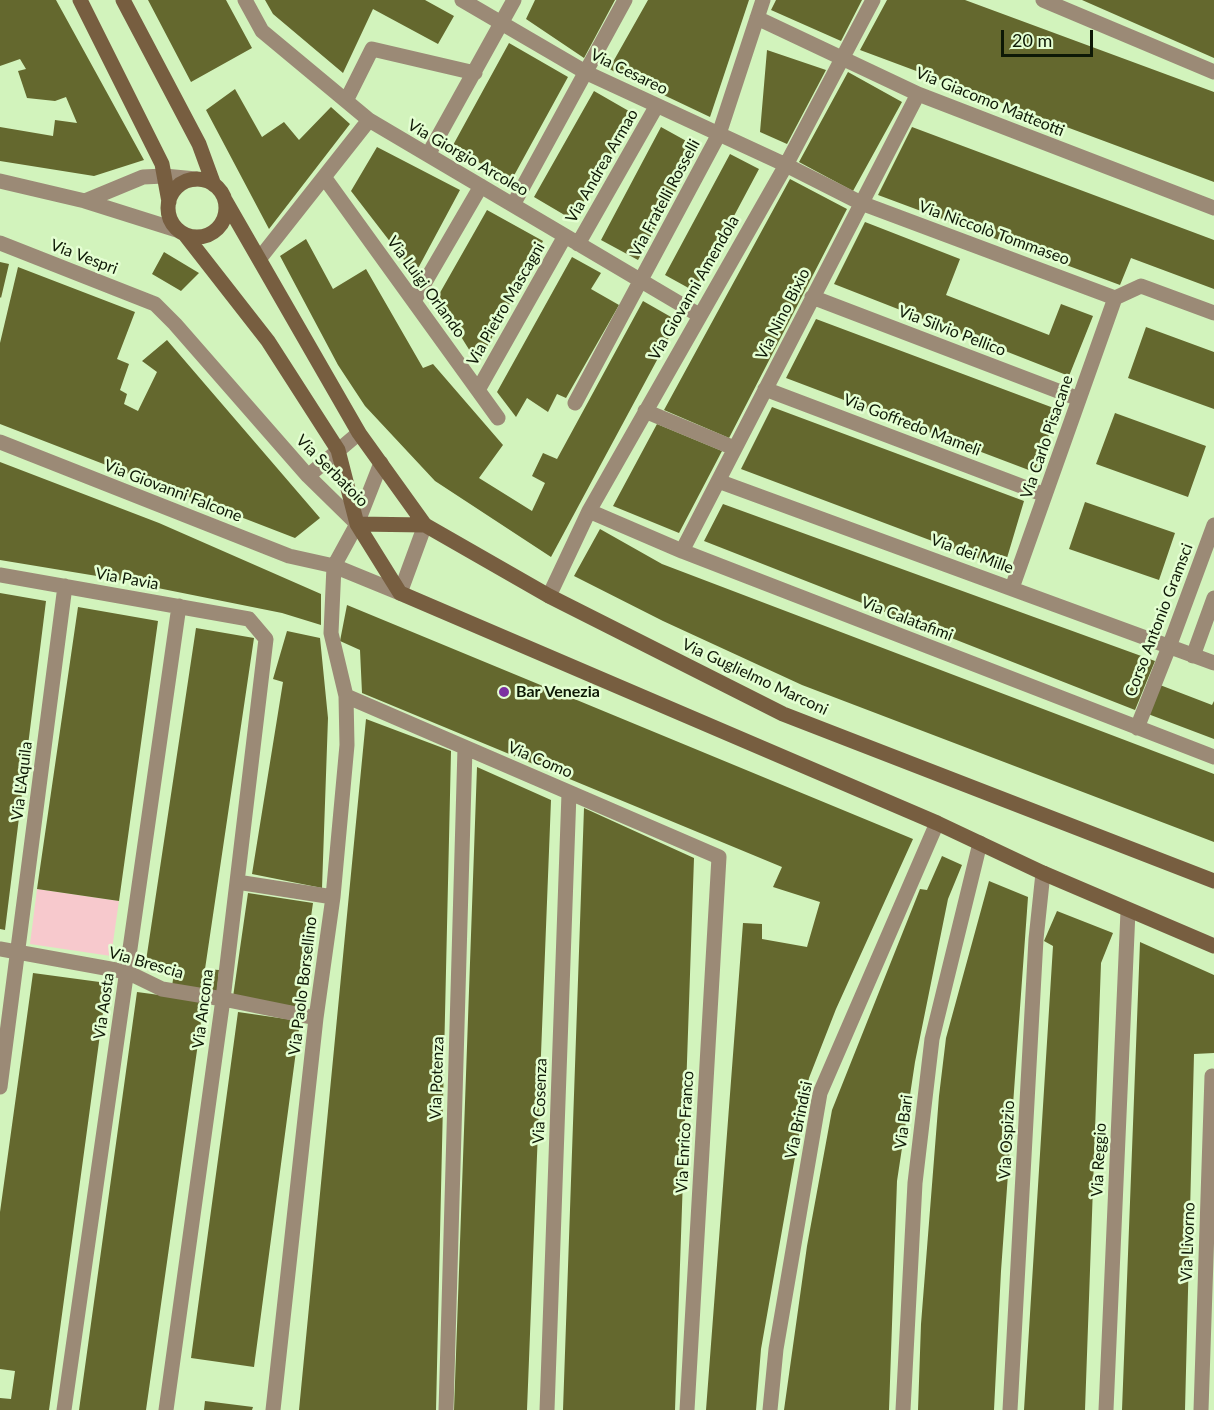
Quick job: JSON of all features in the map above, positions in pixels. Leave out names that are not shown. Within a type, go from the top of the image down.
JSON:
[{"type":"street","points":[[80,0],[162,164],[169,202]]},
{"type":"street","points":[[123,0],[199,144],[214,185]]},
{"type":"street","name":"Via Giorgio Arcoleo","points":[[245,0],[262,31],[369,120],[699,315]]},
{"type":"street","name":"Via Cesareo","points":[[462,0],[587,73],[656,107],[786,165]]},
{"type":"street","points":[[428,155],[514,0]]},
{"type":"street","points":[[513,205],[626,0]]},
{"type":"street","name":"Via Fratelli Rosselli","points":[[575,403],[719,134],[763,0]]},
{"type":"street","name":"Via Giovanni Amendola","points":[[549,596],[589,511],[786,165],[873,0]]},
{"type":"street","points":[[1043,0],[1214,72]]},
{"type":"street","name":"Via Giacomo Matteotti","points":[[758,18],[918,94],[1214,208]]},
{"type":"street","points":[[346,101],[372,50],[475,74]]},
{"type":"street","name":"Via Nino Bixio","points":[[682,551],[918,94]]},
{"type":"street","name":"Via Andrea Armao","points":[[572,240],[656,107]]},
{"type":"street","points":[[260,258],[369,120]]},
{"type":"street","name":"Via Niccolò Tommaseo","points":[[786,165],[861,203],[1115,297]]},
{"type":"street","points":[[85,201],[143,177],[164,176],[205,180],[221,191],[359,433],[425,525],[400,593]]},
{"type":"street","name":"Via Luigi Orlando","points":[[324,177],[498,418]]},
{"type":"street","points":[[182,233],[171,221],[168,212],[169,202],[172,193],[179,186],[196,179]]},
{"type":"street","points":[[0,181],[85,201],[198,238],[209,235],[219,228],[225,218],[225,200]]},
{"type":"street","points":[[414,301],[481,186]]},
{"type":"street","name":"Via Serbatoio","points":[[182,233],[268,341],[338,450],[357,524]]},
{"type":"street","name":"Via Pietro Mascagni","points":[[478,390],[572,240]]},
{"type":"street","name":"Via Vespri","points":[[0,243],[155,304]]},
{"type":"street","points":[[1115,297],[1141,286],[1214,313]]},
{"type":"street","name":"Via Silvio Pellico","points":[[812,297],[1079,399]]},
{"type":"street","name":"Via Carlo Pisacane","points":[[1012,588],[1115,297]]},
{"type":"street","name":"Via Serbatoio","points":[[155,304],[176,324],[308,476],[357,524]]},
{"type":"street","name":"Via Goffredo Mameli","points":[[765,389],[1045,495]]},
{"type":"street","points":[[645,411],[734,448]]},
{"type":"street","points":[[308,476],[359,433]]},
{"type":"street","name":"Via Giovanni Falcone","points":[[0,442],[289,556],[334,566],[400,593]]},
{"type":"street","points":[[334,566],[357,524],[381,464]]},
{"type":"street","name":"Via dei Mille","points":[[718,481],[1214,663]]},
{"type":"street","name":"Via Calatafimi","points":[[589,511],[682,551],[1214,757]]},
{"type":"street","points":[[357,524],[400,593],[937,823],[1128,911],[1214,946]]},
{"type":"street","name":"Via Guglielmo Marconi","points":[[357,524],[425,525],[549,596],[783,714],[1214,881]]},
{"type":"street","name":"Corso Antonio Gramsci","points":[[1137,728],[1209,557],[1214,525]]},
{"type":"street","name":"Via Paolo Borsellino","points":[[273,1410],[316,1018],[333,897],[347,745],[346,696],[332,633],[334,566]]},
{"type":"street","name":"Via Pavia","points":[[0,575],[249,619]]},
{"type":"street","name":"Via L'Aquila","points":[[0,1087],[65,586]]},
{"type":"street","points":[[1193,656],[1214,598]]},
{"type":"street","name":"Via Aosta","points":[[64,1410],[179,606]]},
{"type":"street","name":"Via Ancona","points":[[166,1410],[223,999],[266,639],[249,619]]},
{"type":"street","name":"Via Como","points":[[346,696],[719,857]]},
{"type":"street","name":"Via Potenza","points":[[446,1410],[465,747]]},
{"type":"street","name":"Via Cosenza","points":[[547,1410],[569,793]]},
{"type":"street","name":"Via Brindisi","points":[[770,1410],[776,1349],[820,1093],[937,823]]},
{"type":"street","name":"Via Bari","points":[[903,1410],[915,1183],[932,1039],[980,843]]},
{"type":"street","name":"Via Enrico Franco","points":[[687,1410],[719,857]]},
{"type":"street","name":"Via Ospizio","points":[[1010,1410],[1036,951],[1043,873]]},
{"type":"street","points":[[237,882],[333,897]]},
{"type":"street","name":"Via Reggio","points":[[1106,1410],[1128,911]]},
{"type":"street","name":"Via Brescia","points":[[0,949],[127,972],[162,989],[316,1018]]},
{"type":"street","name":"Via Livorno","points":[[1201,1410],[1212,1076]]},
{"type":"shaded area","points":[[37,889],[119,901],[111,956],[30,944]]},
{"type":"building","points":[[0,0],[56,0],[144,160],[94,176],[0,161],[0,127],[53,136],[55,120],[77,123],[66,97],[55,101],[27,98],[18,71],[26,69],[20,59],[0,66]]},
{"type":"building","points":[[148,0],[226,0],[252,48],[191,82]]},
{"type":"building","points":[[265,0],[425,0],[454,16],[438,44],[373,9],[343,73],[273,14]]},
{"type":"building","points":[[535,0],[615,0],[584,58],[526,19]]},
{"type":"building","points":[[648,0],[749,0],[710,117],[609,69]]},
{"type":"building","points":[[776,0],[862,0],[841,41],[771,10]]},
{"type":"building","points":[[887,0],[965,0],[1214,92],[1214,182],[860,50]]},
{"type":"building","points":[[1082,0],[1214,0],[1214,58]]},
{"type":"building","points":[[509,43],[568,77],[511,181],[452,147]]},
{"type":"building","points":[[767,50],[826,70],[787,144],[760,132]]},
{"type":"building","points":[[848,72],[902,102],[853,191],[799,162]]},
{"type":"building","points":[[235,89],[262,137],[284,122],[299,140],[331,107],[350,124],[269,229],[206,110]]},
{"type":"building","points":[[594,91],[634,114],[573,220],[534,197]]},
{"type":"building","points":[[661,127],[699,148],[638,260],[601,240]]},
{"type":"building","points":[[912,127],[1214,240],[1214,289],[1131,258],[1120,285],[878,195]]},
{"type":"building","points":[[377,147],[460,190],[415,274],[351,191]]},
{"type":"building","points":[[730,154],[759,169],[694,291],[665,275]]},
{"type":"building","points":[[790,179],[847,209],[729,438],[664,410]]},
{"type":"building","points":[[487,210],[543,241],[478,364],[437,298]]},
{"type":"building","points":[[865,222],[960,259],[946,295],[1049,335],[1061,304],[1093,316],[1069,376],[834,284]]},
{"type":"building","points":[[306,239],[333,289],[366,269],[423,368],[433,364],[503,445],[479,478],[532,511],[545,483],[532,476],[543,453],[557,459],[643,301],[678,321],[551,557],[435,481],[365,406],[338,365],[280,256]]},
{"type":"building","points":[[164,252],[199,273],[181,291],[152,274]]},
{"type":"building","points":[[572,257],[601,273],[591,289],[619,305],[566,398],[557,394],[548,412],[527,398],[516,417],[497,392]]},
{"type":"building","points":[[0,262],[9,264],[1,298],[0,297]]},
{"type":"building","points":[[18,267],[135,312],[117,359],[129,364],[120,390],[127,394],[124,404],[138,411],[157,372],[142,361],[167,340],[320,518],[295,538],[0,424],[0,343]]},
{"type":"building","points":[[816,319],[1059,410],[1034,472],[786,378]]},
{"type":"building","points":[[1146,327],[1214,352],[1214,409],[1128,378]]},
{"type":"building","points":[[772,407],[1024,501],[1004,568],[741,469]]},
{"type":"building","points":[[1115,413],[1206,446],[1188,497],[1096,464]]},
{"type":"building","points":[[657,424],[722,451],[679,533],[613,506]]},
{"type":"building","points":[[0,462],[159,523],[321,594],[321,625],[282,613],[103,577],[0,560]]},
{"type":"building","points":[[1085,502],[1175,533],[1159,580],[1069,549]]},
{"type":"building","points":[[723,504],[1155,661],[1135,710],[704,541]]},
{"type":"building","points":[[600,529],[662,564],[1214,774],[1214,842],[802,685],[663,621],[574,576]]},
{"type":"building","points":[[0,593],[46,601],[5,930],[0,929]]},
{"type":"building","points":[[347,605],[913,839],[836,1009],[809,1078],[761,1349],[756,1410],[706,1410],[743,923],[762,924],[762,939],[807,947],[820,902],[773,887],[782,867],[362,693],[360,650],[340,641]]},
{"type":"building","points":[[78,607],[158,621],[119,901],[37,889]]},
{"type":"building","points":[[196,628],[254,638],[205,969],[219,970],[217,991],[172,986],[175,967],[146,961]]},
{"type":"building","points":[[287,631],[320,638],[328,718],[322,888],[252,874],[283,682],[273,679]]},
{"type":"building","points":[[1160,685],[1212,705],[1214,701],[1214,739],[1148,714]]},
{"type":"building","points":[[366,719],[451,751],[436,1410],[299,1410]]},
{"type":"building","points":[[477,767],[551,800],[527,1410],[454,1410]]},
{"type":"building","points":[[584,808],[694,858],[675,1410],[563,1410]]},
{"type":"building","points":[[942,856],[962,865],[948,899],[915,1062],[897,1181],[889,1410],[784,1410],[807,1246],[832,1110],[920,889],[927,890]]},
{"type":"building","points":[[989,881],[1028,897],[1001,1271],[994,1410],[918,1410],[921,1324],[939,1096],[946,1038]]},
{"type":"building","points":[[248,893],[313,903],[298,1007],[233,997]]},
{"type":"building","points":[[1057,911],[1113,933],[1101,963],[1085,1410],[1024,1410],[1053,946],[1044,941]]},
{"type":"building","points":[[1140,942],[1214,975],[1214,1053],[1194,1054],[1185,1410],[1122,1410]]},
{"type":"building","points":[[33,973],[107,983],[49,1410],[0,1410],[0,1398],[11,1399],[15,1371],[0,1369],[0,1212]]},
{"type":"building","points":[[137,992],[204,1001],[146,1410],[79,1410]]},
{"type":"building","points":[[238,1012],[300,1021],[254,1367],[191,1358]]},
{"type":"building","points":[[205,1401],[253,1407],[252,1410],[204,1410]]},
{"type":"place","name":"Bar Venezia","points":[[504,692]]}]
